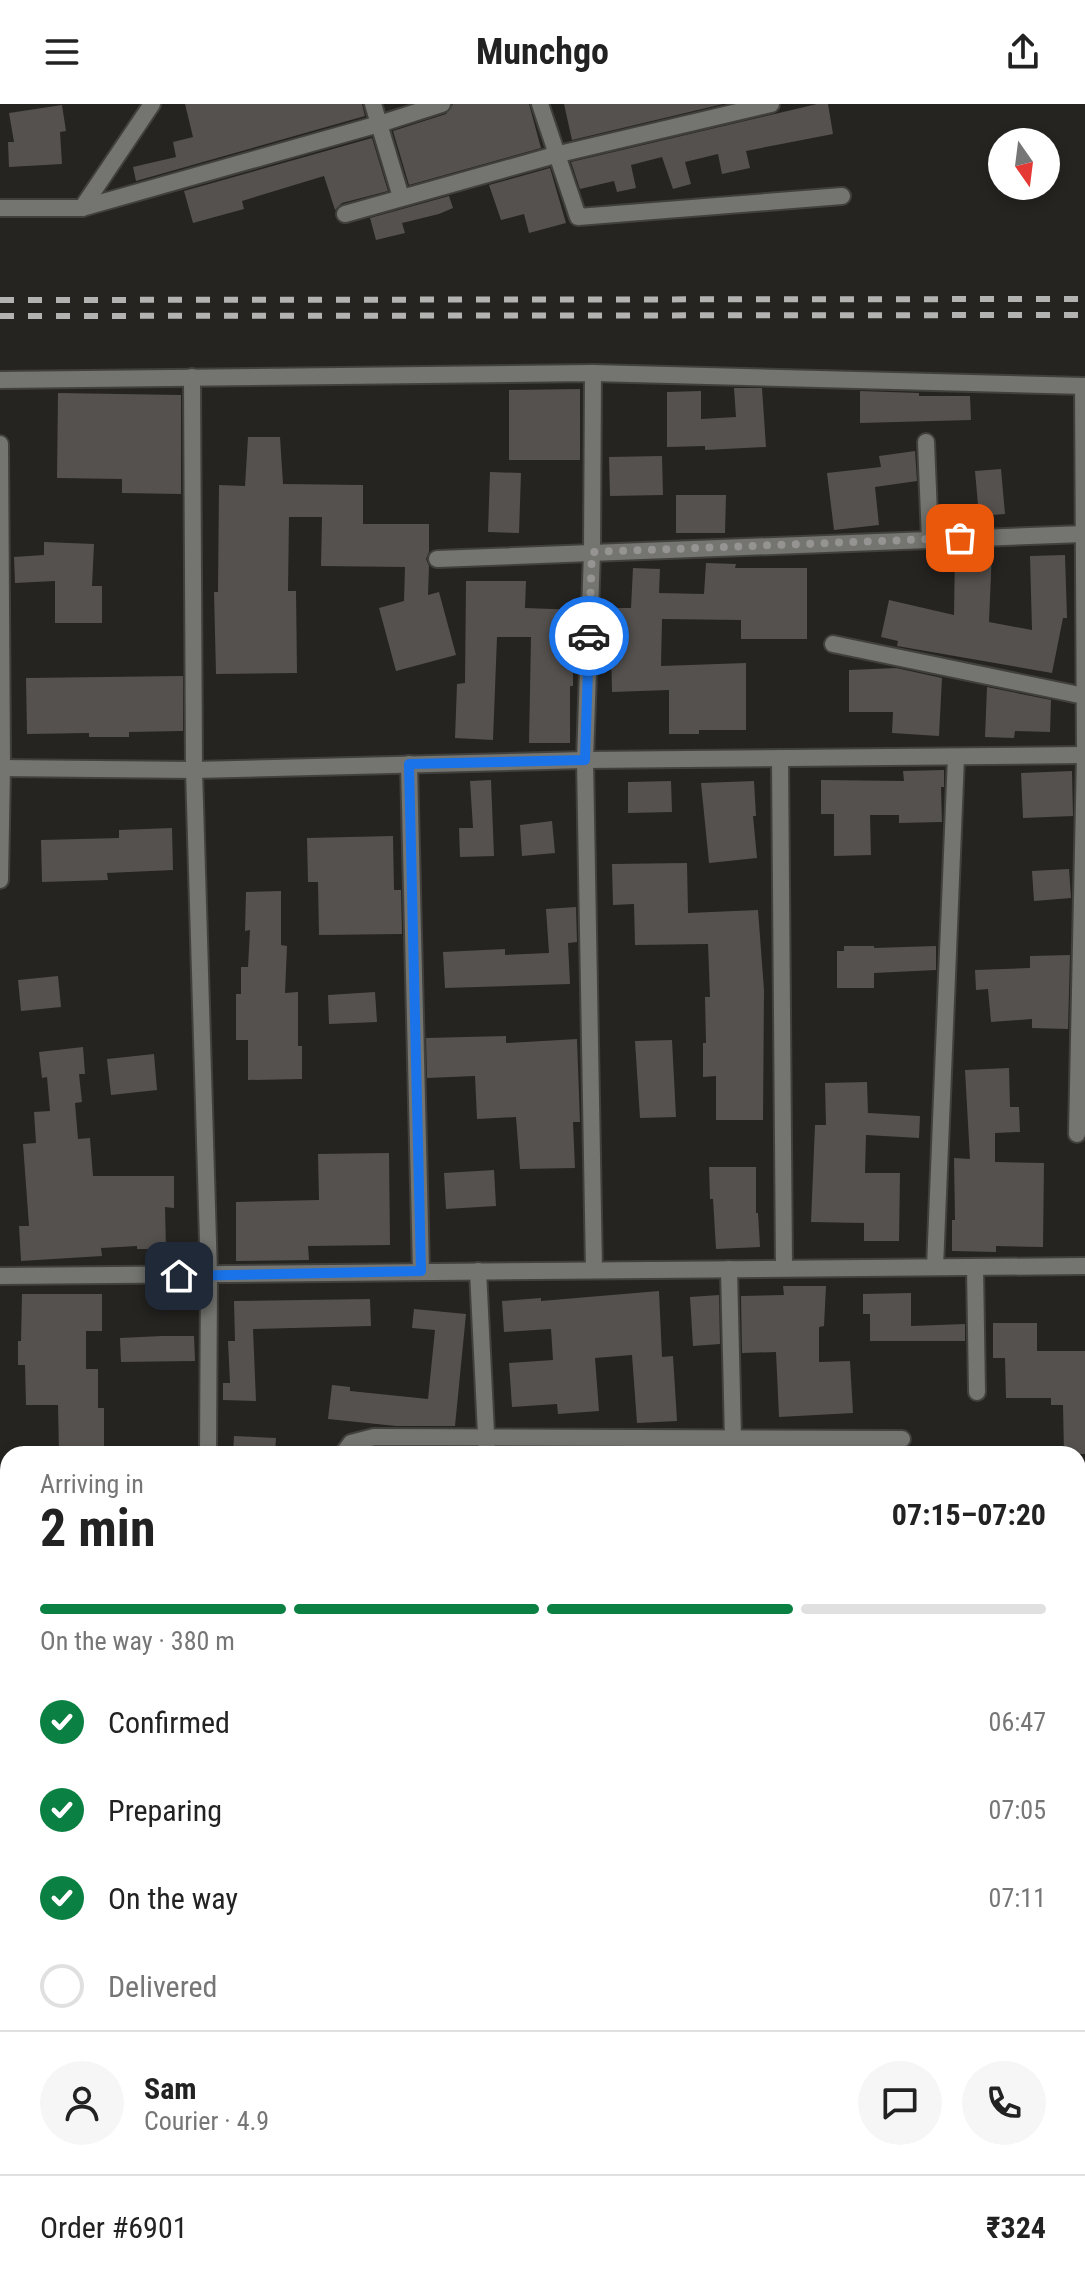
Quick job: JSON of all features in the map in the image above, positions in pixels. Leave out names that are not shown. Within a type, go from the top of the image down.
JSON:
[{"type":"street","points":[[82,208],[152,104]]},
{"type":"street","points":[[373,104],[401,197]]},
{"type":"street","points":[[0,208],[82,208],[442,104]]},
{"type":"street","points":[[540,104],[578,217],[842,196]]},
{"type":"street","points":[[345,214],[555,155],[771,104]]},
{"type":"street","points":[[593,373],[592,552],[585,760],[594,1270]]},
{"type":"street","points":[[0,380],[593,373],[1084,386],[1085,755],[1077,1134]]},
{"type":"street","points":[[192,377],[194,770],[209,1275],[208,1446]]},
{"type":"street","points":[[926,442],[930,539]]},
{"type":"street","points":[[0,444],[0,880]]},
{"type":"street","points":[[437,559],[1083,534]]},
{"type":"street","points":[[833,644],[1084,696]]},
{"type":"street","points":[[1,768],[194,770],[585,760],[1085,755]]},
{"type":"street","points":[[935,1267],[956,757]]},
{"type":"street","points":[[780,758],[784,1268]]},
{"type":"street","points":[[409,764],[421,1271]]},
{"type":"street","points":[[0,1276],[1085,1266]]},
{"type":"street","points":[[975,1267],[977,1392]]},
{"type":"street","points":[[729,1269],[733,1439]]},
{"type":"street","points":[[478,1271],[487,1446]]},
{"type":"street","points":[[349,1446],[374,1437],[487,1446],[733,1439],[902,1439]]},
{"type":"building","points":[[185,104],[362,104],[365,116],[136,181],[133,167],[176,157],[173,142],[193,137]]},
{"type":"building","points":[[453,104],[529,104],[541,148],[409,185],[393,131],[446,114]]},
{"type":"building","points":[[564,104],[723,104],[572,140]]},
{"type":"building","points":[[817,104],[828,104],[833,134],[746,151],[750,168],[722,174],[718,154],[685,162],[691,184],[673,189],[662,157],[631,165],[636,188],[617,192],[614,181],[580,189],[571,162]]},
{"type":"building","points":[[62,105],[66,131],[60,132],[62,164],[9,167],[8,142],[14,142],[9,113]]},
{"type":"building","points":[[372,138],[388,191],[342,203],[335,210],[324,176],[242,201],[244,209],[193,223],[184,191]]},
{"type":"building","points":[[550,168],[566,223],[529,233],[524,214],[501,220],[489,185]]},
{"type":"building","points":[[449,196],[453,208],[402,223],[405,233],[376,240],[370,218]]},
{"type":"building","points":[[734,388],[762,388],[766,447],[705,450],[705,446],[667,447],[667,392],[701,391],[701,419],[736,417]]},
{"type":"building","points":[[580,389],[580,460],[509,460],[509,390]]},
{"type":"building","points":[[860,391],[970,396],[971,420],[860,423]]},
{"type":"building","points":[[58,393],[181,395],[181,494],[122,493],[122,479],[57,478]]},
{"type":"building","points":[[248,437],[280,437],[283,484],[363,485],[363,524],[429,524],[426,559],[429,566],[428,595],[439,592],[456,655],[396,671],[379,608],[404,601],[405,567],[321,566],[322,517],[289,517],[288,591],[296,591],[297,673],[216,674],[214,592],[218,592],[219,485],[245,486]]},
{"type":"building","points":[[915,451],[917,481],[875,487],[879,525],[834,530],[827,473],[881,467],[879,456]]},
{"type":"building","points":[[662,456],[663,495],[610,496],[609,457]]},
{"type":"building","points":[[1001,469],[1005,514],[979,516],[975,471]]},
{"type":"building","points":[[490,472],[521,473],[519,533],[488,532]]},
{"type":"building","points":[[676,495],[726,495],[725,533],[676,533]]},
{"type":"building","points":[[44,542],[94,544],[92,586],[102,586],[102,623],[55,623],[55,581],[15,583],[14,557],[44,555]]},
{"type":"building","points":[[955,550],[992,550],[989,622],[1032,630],[1030,556],[1065,555],[1067,618],[1063,618],[1052,673],[897,646],[898,641],[881,637],[889,600],[954,615]]},
{"type":"building","points":[[706,563],[736,564],[735,568],[807,568],[807,639],[741,639],[741,620],[662,619],[661,666],[746,663],[746,730],[699,730],[699,734],[669,734],[669,690],[612,692],[611,649],[615,649],[617,608],[631,608],[633,568],[660,569],[659,593],[704,594]]},
{"type":"building","points":[[466,581],[526,581],[525,608],[579,610],[578,646],[573,646],[573,686],[570,686],[570,743],[529,743],[531,637],[497,637],[493,740],[455,738],[457,684],[465,683]]},
{"type":"building","points":[[896,668],[942,678],[939,736],[892,733],[893,712],[849,712],[849,670]]},
{"type":"building","points":[[183,676],[183,731],[129,732],[129,737],[89,737],[89,733],[27,734],[26,678]]},
{"type":"building","points":[[987,687],[1051,700],[1050,732],[1015,731],[1014,738],[985,737]]},
{"type":"building","points":[[944,770],[942,822],[899,823],[899,815],[870,815],[871,855],[834,856],[834,814],[821,814],[821,780],[904,781],[903,771]]},
{"type":"building","points":[[1072,771],[1073,816],[1023,818],[1021,773]]},
{"type":"building","points":[[491,780],[494,856],[460,857],[459,828],[473,828],[470,781]]},
{"type":"building","points":[[671,781],[672,812],[628,813],[628,782]]},
{"type":"building","points":[[754,781],[757,858],[709,863],[701,783]]},
{"type":"building","points":[[552,821],[555,853],[522,856],[520,825]]},
{"type":"building","points":[[172,828],[173,870],[107,873],[108,880],[42,882],[41,840],[119,838],[119,830]]},
{"type":"building","points":[[393,836],[394,890],[401,890],[402,934],[319,935],[318,882],[308,882],[307,838]]},
{"type":"building","points":[[687,863],[688,913],[758,910],[764,990],[763,1120],[716,1120],[716,1076],[703,1077],[705,997],[710,997],[708,944],[635,945],[634,904],[613,905],[612,864]]},
{"type":"building","points":[[1069,869],[1071,898],[1034,901],[1032,871]]},
{"type":"building","points":[[281,891],[281,945],[287,946],[285,993],[298,992],[298,1046],[302,1046],[302,1079],[248,1080],[248,1040],[236,1040],[236,994],[241,994],[241,967],[248,967],[250,930],[245,931],[246,892]]},
{"type":"building","points":[[576,907],[577,942],[568,943],[570,984],[445,988],[443,952],[505,949],[505,955],[549,953],[546,909]]},
{"type":"building","points":[[844,946],[936,946],[936,970],[874,973],[874,988],[837,988],[837,951],[844,951]]},
{"type":"building","points":[[1070,955],[1068,1029],[1032,1028],[1032,1019],[991,1022],[988,989],[976,990],[975,970],[1030,968],[1030,956]]},
{"type":"building","points":[[58,976],[61,1007],[21,1011],[18,980]]},
{"type":"building","points":[[375,992],[377,1022],[329,1024],[328,995]]},
{"type":"building","points":[[506,1036],[506,1043],[577,1039],[580,1122],[573,1122],[575,1168],[520,1169],[516,1117],[477,1119],[475,1076],[427,1078],[426,1038]]},
{"type":"building","points":[[672,1040],[676,1117],[640,1118],[635,1041]]},
{"type":"building","points":[[83,1047],[85,1074],[79,1074],[82,1102],[75,1103],[78,1139],[90,1138],[93,1176],[174,1176],[174,1208],[165,1207],[166,1249],[137,1249],[137,1246],[101,1248],[102,1256],[21,1261],[19,1226],[29,1226],[23,1144],[36,1143],[34,1112],[50,1111],[47,1077],[42,1078],[39,1052]]},
{"type":"building","points":[[154,1054],[157,1090],[111,1095],[107,1059]]},
{"type":"building","points":[[1009,1068],[1010,1107],[1019,1107],[1020,1132],[995,1133],[995,1162],[1044,1163],[1043,1247],[996,1246],[996,1252],[952,1251],[954,1158],[970,1159],[965,1070]]},
{"type":"building","points":[[867,1082],[868,1113],[920,1116],[919,1138],[866,1135],[865,1173],[900,1173],[899,1241],[864,1241],[864,1223],[811,1222],[815,1125],[826,1125],[825,1083]]},
{"type":"building","points":[[389,1153],[390,1245],[308,1246],[309,1260],[236,1261],[236,1202],[319,1200],[318,1154]]},
{"type":"building","points":[[709,1167],[756,1167],[760,1247],[716,1249]]},
{"type":"building","points":[[494,1170],[496,1206],[446,1209],[444,1173]]},
{"type":"building","points":[[783,1286],[826,1286],[824,1326],[819,1327],[819,1362],[850,1361],[853,1413],[779,1417],[776,1352],[742,1353],[741,1296],[784,1295]]},
{"type":"building","points":[[659,1291],[662,1357],[673,1356],[677,1421],[637,1423],[632,1355],[595,1358],[599,1411],[558,1414],[557,1404],[512,1407],[509,1363],[553,1360],[551,1329],[504,1332],[502,1301],[541,1298],[541,1301]]},
{"type":"building","points":[[911,1293],[911,1326],[965,1324],[965,1341],[870,1341],[870,1314],[863,1314],[863,1294]]},
{"type":"building","points":[[22,1294],[102,1294],[102,1331],[86,1331],[86,1369],[98,1369],[98,1408],[104,1408],[104,1446],[59,1446],[58,1405],[26,1405],[25,1365],[18,1365],[18,1341],[21,1341]]},
{"type":"building","points":[[719,1295],[720,1344],[693,1346],[690,1297]]},
{"type":"building","points":[[370,1299],[371,1326],[253,1329],[256,1401],[223,1400],[223,1383],[230,1383],[228,1341],[235,1341],[234,1301]]},
{"type":"building","points":[[414,1309],[466,1314],[455,1426],[396,1426],[328,1419],[332,1385],[350,1387],[350,1391],[428,1399],[435,1330],[412,1328]]},
{"type":"building","points":[[993,1323],[1037,1323],[1037,1351],[1085,1351],[1085,1446],[1064,1446],[1063,1405],[1051,1405],[1051,1398],[1006,1398],[1005,1358],[993,1358]]},
{"type":"building","points":[[194,1336],[195,1361],[121,1362],[120,1338]]},
{"type":"building","points":[[234,1436],[276,1438],[276,1446],[233,1446]]},
{"type":"railway","points":[[0,300],[1085,299]]},
{"type":"railway","points":[[0,316],[1085,315]]},
{"type":"way so far","points":[[589,636],[592,552],[960,538]]},
{"type":"route","points":[[179,1276],[421,1271],[409,764],[585,760],[589,636]]}]
